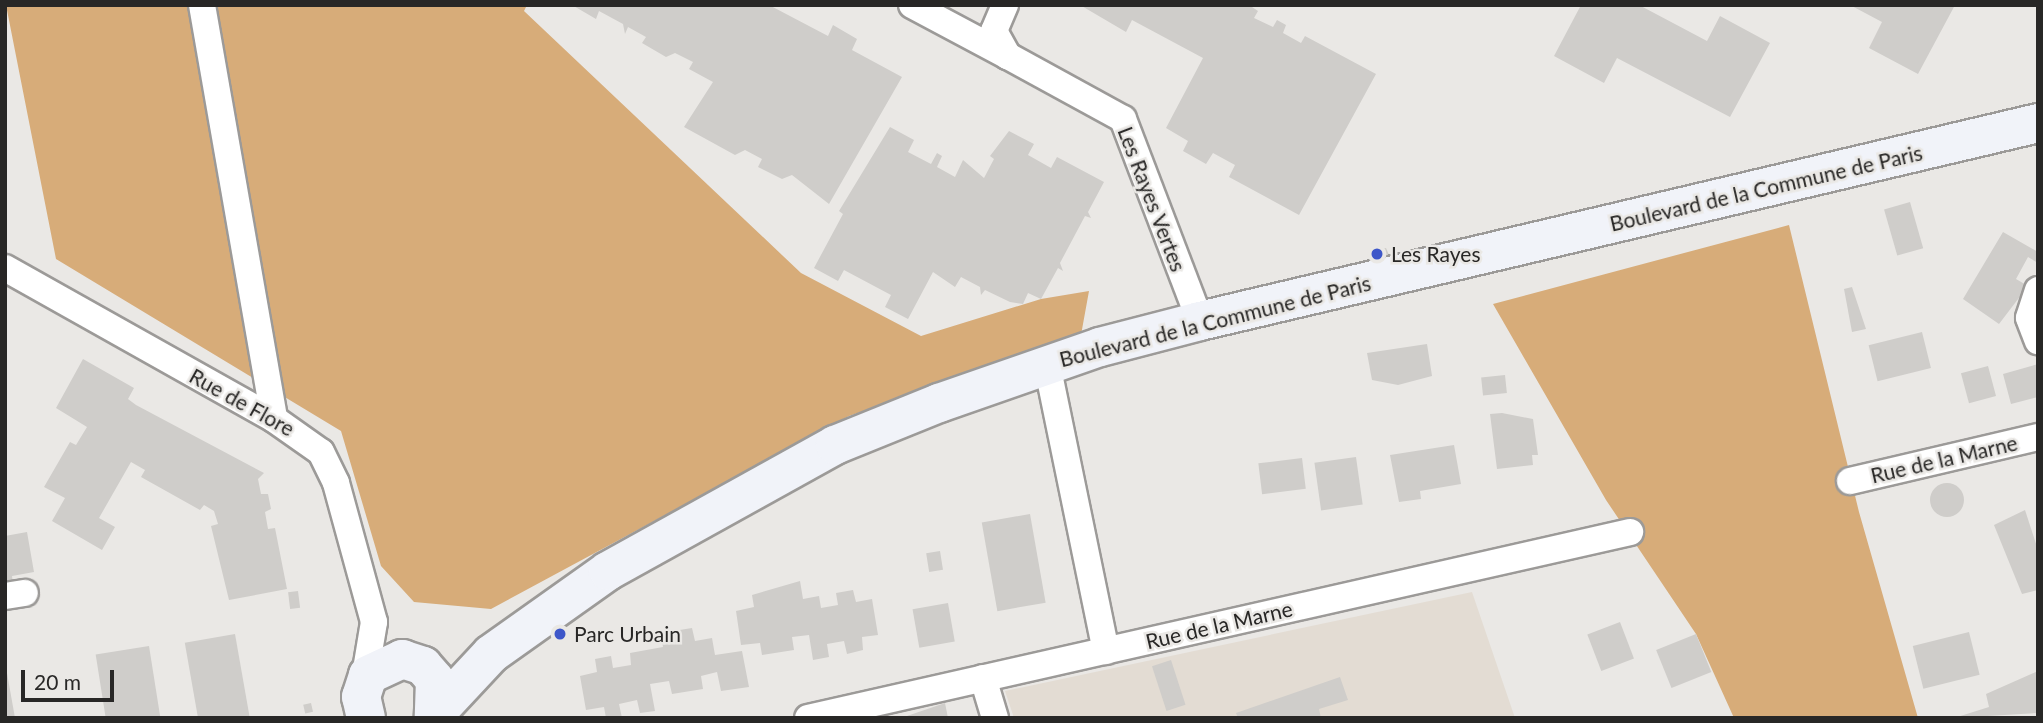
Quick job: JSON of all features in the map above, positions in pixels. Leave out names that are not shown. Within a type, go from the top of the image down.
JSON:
[{"type":"street","points":[[202,5],[274,419]]},
{"type":"street","name":"Les Rayes Vertes","points":[[912,5],[1123,119],[1200,321]]},
{"type":"street","points":[[1005,5],[994,31],[1008,55]]},
{"type":"street","name":"Boulevard de la Commune de Paris","points":[[435,715],[491,654],[608,571],[835,445],[1047,364],[1200,321],[2038,123]]},
{"type":"street","name":"Rue de Flore","points":[[5,268],[306,438],[329,464],[374,622],[364,707]]},
{"type":"street","points":[[2038,290],[2029,318],[2038,341]]},
{"type":"street","points":[[1047,364],[1106,651]]},
{"type":"street","name":"Rue de la Marne","points":[[1850,481],[2038,438]]},
{"type":"street","name":"Rue de la Marne","points":[[807,718],[1630,532]]},
{"type":"street","name":"Rue de Flore","points":[[374,622],[416,663]]},
{"type":"street","name":"Boulevard de la Commune de Paris","points":[[364,707],[387,661],[416,663],[491,654]]},
{"type":"street","points":[[416,663],[437,684],[435,715]]},
{"type":"street","points":[[982,678],[995,718]]},
{"type":"shaded area","points":[[6,5],[527,5],[524,11],[801,273],[921,336],[1041,299],[1089,291],[1081,335],[849,416],[491,609],[414,602],[381,566],[341,431],[56,259]]},
{"type":"shaded area","points":[[1789,225],[1859,512],[1918,718],[1734,718],[1696,634],[1606,500],[1493,304]]},
{"type":"shaded area","points":[[1472,592],[1515,718],[1014,718],[1005,691]]},
{"type":"building","points":[[572,5],[769,5],[828,36],[833,25],[857,39],[852,50],[902,77],[829,204],[792,175],[782,179],[758,167],[762,159],[745,150],[735,155],[684,127],[713,82],[689,69],[693,62],[675,53],[666,57],[642,43],[646,37],[628,27],[625,34],[623,24],[599,11],[596,19]]},
{"type":"building","points":[[1080,5],[1249,5],[1258,11],[1254,18],[1273,27],[1277,20],[1286,25],[1283,33],[1301,43],[1305,36],[1376,74],[1299,215],[1229,177],[1235,165],[1213,153],[1206,164],[1183,151],[1188,141],[1166,128],[1203,58],[1132,20],[1126,32]]},
{"type":"building","points":[[1581,5],[1639,5],[1707,41],[1720,16],[1770,43],[1730,117],[1617,58],[1604,83],[1554,56]]},
{"type":"building","points":[[1850,5],[1955,5],[1918,74],[1869,48],[1882,22]]},
{"type":"building","points":[[890,127],[914,140],[908,152],[931,164],[937,153],[942,156],[937,167],[955,177],[963,160],[984,178],[994,159],[990,156],[1009,131],[1034,144],[1028,155],[1051,168],[1057,157],[1104,182],[1088,212],[1091,218],[1085,216],[1060,263],[1063,271],[1058,268],[1041,299],[1028,293],[1023,304],[1010,302],[985,290],[981,295],[980,287],[961,277],[955,287],[933,272],[908,319],[885,307],[891,295],[844,270],[838,281],[814,268],[843,214],[839,211]]},
{"type":"building","points":[[1910,202],[1923,248],[1897,256],[1884,209]]},
{"type":"building","points":[[2003,232],[2038,252],[2038,263],[2028,257],[2016,279],[2028,286],[1999,324],[1963,299]]},
{"type":"building","points":[[1386,248],[1389,255],[1370,260],[1368,252]]},
{"type":"building","points":[[1852,287],[1866,329],[1852,332],[1844,289]]},
{"type":"building","points":[[1922,332],[1931,368],[1878,381],[1869,345]]},
{"type":"building","points":[[1427,344],[1432,376],[1398,385],[1372,380],[1367,353]]},
{"type":"building","points":[[83,359],[134,388],[128,399],[136,405],[264,473],[258,479],[261,494],[268,494],[271,509],[265,512],[268,529],[275,528],[287,589],[229,600],[211,526],[218,524],[214,511],[204,505],[200,510],[141,477],[145,470],[131,462],[99,518],[115,527],[102,550],[52,521],[65,498],[44,487],[70,442],[76,445],[87,427],[56,408]]},
{"type":"building","points":[[2038,364],[2038,397],[2011,404],[2003,374]]},
{"type":"building","points":[[1988,366],[1996,396],[1969,403],[1961,373]]},
{"type":"building","points":[[1505,375],[1507,393],[1483,395],[1481,378]]},
{"type":"building","points":[[1502,413],[1533,419],[1538,455],[1532,455],[1533,465],[1497,469],[1490,414]]},
{"type":"building","points":[[1454,445],[1461,484],[1420,491],[1421,499],[1399,502],[1390,455]]},
{"type":"building","points":[[1356,457],[1363,505],[1321,510],[1314,463]]},
{"type":"building","points":[[1302,458],[1306,489],[1262,494],[1258,463]]},
{"type":"building","points":[[1947,483],[1959,488],[1964,500],[1959,512],[1947,517],[1935,512],[1930,500],[1935,488]]},
{"type":"building","points":[[2025,510],[2038,550],[2038,590],[2022,594],[1994,525]]},
{"type":"building","points":[[1030,514],[1046,603],[997,611],[982,523]]},
{"type":"building","points":[[27,532],[34,572],[12,576],[13,584],[5,585],[5,536]]},
{"type":"building","points":[[940,551],[943,570],[929,572],[926,553]]},
{"type":"building","points":[[800,581],[803,599],[819,596],[821,608],[838,605],[836,593],[853,590],[856,602],[872,599],[878,635],[862,637],[863,650],[847,654],[844,641],[827,644],[829,657],[813,660],[809,635],[792,637],[794,650],[762,655],[760,643],[741,645],[736,611],[754,607],[752,595]]},
{"type":"building","points":[[298,591],[300,608],[290,609],[288,592]]},
{"type":"building","points":[[948,603],[955,641],[919,648],[913,609]]},
{"type":"building","points":[[1620,622],[1634,658],[1601,671],[1587,635]]},
{"type":"building","points":[[692,628],[695,641],[712,638],[715,655],[742,651],[749,687],[721,691],[717,672],[701,676],[703,689],[672,694],[669,681],[650,684],[655,711],[640,713],[637,700],[619,704],[622,718],[606,718],[604,707],[586,710],[580,676],[597,672],[595,659],[611,656],[613,668],[631,665],[630,653],[663,647],[661,633]]},
{"type":"building","points":[[1969,632],[1980,675],[1923,689],[1913,646]]},
{"type":"building","points":[[235,634],[250,718],[198,718],[185,643]]},
{"type":"building","points":[[1696,634],[1711,672],[1671,688],[1656,650]]},
{"type":"building","points":[[149,646],[160,718],[106,718],[96,654]]},
{"type":"building","points":[[1171,660],[1186,705],[1167,711],[1152,666]]},
{"type":"building","points":[[2038,671],[2038,713],[1954,718],[1989,707],[1986,694]]},
{"type":"building","points":[[7,673],[15,718],[5,718]]},
{"type":"building","points":[[1340,677],[1348,700],[1319,709],[1321,718],[1238,718],[1236,713]]},
{"type":"building","points":[[311,703],[313,712],[305,714],[303,705]]},
{"type":"building","points":[[945,703],[948,718],[904,718],[904,717]]},
{"type":"place","name":"Les Rayes","points":[[1377,254]]},
{"type":"place","name":"Parc Urbain","points":[[560,634]]}]
